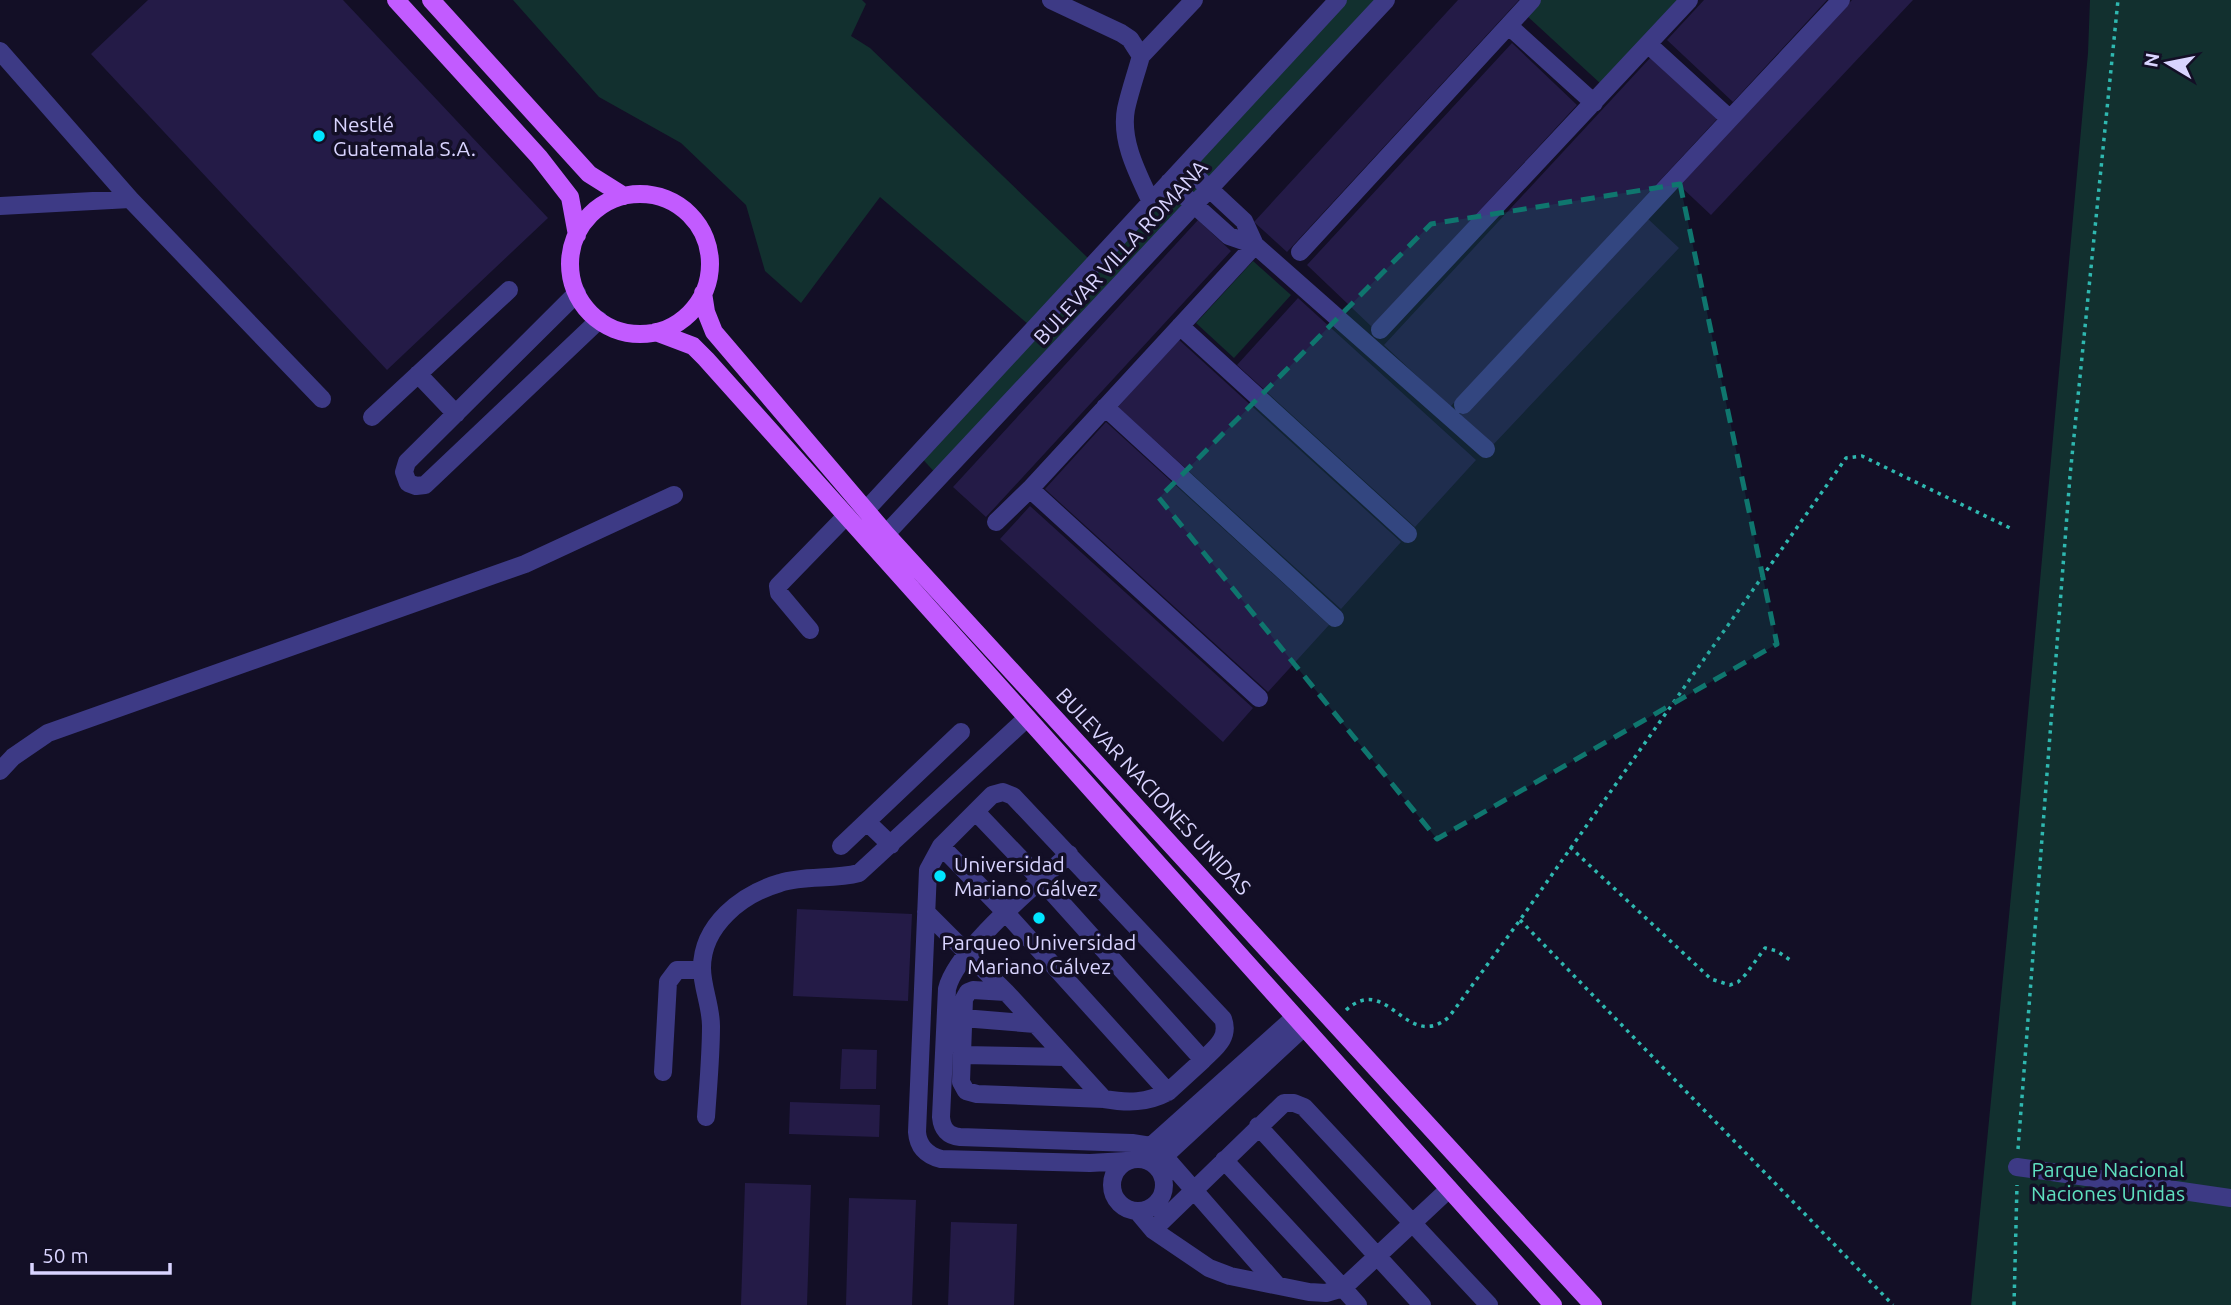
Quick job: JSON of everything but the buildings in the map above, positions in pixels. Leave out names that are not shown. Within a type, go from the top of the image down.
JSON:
[{"type":"main road","points":[[396,0],[539,157],[570,197],[577,234]]},
{"type":"main road","points":[[431,0],[589,174],[624,196]]},
{"type":"main road","points":[[639,194],[670,200],[683,208],[703,232],[709,255],[708,278],[695,307],[684,318],[656,332],[620,331],[599,320],[590,313],[577,293],[570,270],[573,246],[585,221],[596,209],[624,196],[639,194]]},
{"type":"main road","name":"BULEVAR NACIONES UNIDAS","points":[[703,293],[706,312],[714,332],[886,534],[1593,1305]]},
{"type":"main road","name":"BULEVAR NACIONES UNIDAS","points":[[656,332],[692,346],[1553,1305]]},
{"type":"street","points":[[1051,0],[1121,33],[1130,39],[1141,56]]},
{"type":"street","points":[[1151,202],[1135,168],[1126,111],[1141,56],[1194,0]]},
{"type":"street","name":"BULEVAR VILLA ROMANA","points":[[866,510],[1338,0]]},
{"type":"street","name":"BULEVAR VILLA ROMANA","points":[[886,534],[1386,0]]},
{"type":"street","points":[[1300,253],[1532,0]]},
{"type":"street","points":[[1380,330],[1689,0]]},
{"type":"street","points":[[1462,405],[1841,0]]},
{"type":"street","points":[[1509,26],[1594,103]]},
{"type":"street","points":[[1649,45],[1730,120]]},
{"type":"street","points":[[0,51],[130,199],[322,399]]},
{"type":"street","points":[[1185,166],[1244,221],[1255,245]]},
{"type":"street","points":[[1169,182],[1229,236],[1255,245],[1486,449]]},
{"type":"street","points":[[0,206],[130,199]]},
{"type":"street","points":[[996,522],[1030,489],[1255,245]]},
{"type":"street","points":[[372,417],[509,290]]},
{"type":"street","points":[[577,293],[407,462],[404,472],[408,483],[425,485],[599,320]]},
{"type":"street","points":[[1181,326],[1408,534]]},
{"type":"street","points":[[418,374],[456,414]]},
{"type":"street","points":[[1105,407],[1335,618]]},
{"type":"street","points":[[1030,489],[1259,698]]},
{"type":"street","points":[[0,771],[13,757],[48,733],[525,564],[674,495]]},
{"type":"street","points":[[810,629],[779,593],[778,586],[846,516]]},
{"type":"street","points":[[706,1117],[711,1025],[702,970],[704,951],[713,930],[730,910],[758,890],[783,882],[845,877],[859,873],[1027,718]]},
{"type":"street","points":[[841,846],[961,733]]},
{"type":"street","points":[[1006,992],[977,989],[968,992],[964,999],[961,1082],[971,1094],[1139,1102],[1154,1100],[1168,1092],[1203,1060],[1224,1037],[1225,1032],[1223,1019],[1069,854],[1009,794],[1003,792],[992,796],[941,846],[928,870],[917,1132],[923,1149],[941,1159],[1090,1163],[1157,1156],[1300,1022]]},
{"type":"street","points":[[976,812],[1203,1060]]},
{"type":"street","points":[[867,822],[891,845]]},
{"type":"street","points":[[941,846],[1006,913],[1168,1092]]},
{"type":"street","points":[[1069,854],[1006,913],[968,952],[950,976],[947,989],[941,1117],[947,1132],[960,1137],[1132,1143],[1157,1156],[1194,1190],[1277,1284]]},
{"type":"street","points":[[926,912],[968,952],[1104,1099]]},
{"type":"street","points":[[663,1072],[668,982],[677,970],[702,970]]},
{"type":"street","points":[[963,1018],[1035,1024]]},
{"type":"street","points":[[962,1055],[1064,1057]]},
{"type":"street","points":[[1153,1230],[1258,1126],[1284,1104],[1294,1103],[1304,1107],[1489,1305]]},
{"type":"street","points":[[1258,1126],[1422,1305]]},
{"type":"street","points":[[1137,1211],[1153,1206],[1163,1193],[1157,1156]]},
{"type":"street","points":[[1224,1160],[1358,1305]]},
{"type":"street","points":[[1126,1161],[1114,1174],[1112,1191],[1121,1205],[1137,1211],[1153,1230],[1209,1268],[1230,1276],[1317,1293],[1343,1288],[1449,1189]]},
{"type":"street","points":[[2017,1167],[2231,1198]]},
{"type":"path","points":[[2014,1305],[2017,1167],[2070,476],[2118,0]]},
{"type":"path","points":[[1334,1020],[1363,998],[1374,998],[1385,1003],[1412,1024],[1430,1027],[1449,1017],[1846,458],[1862,456],[2010,528]]},
{"type":"path","points":[[1570,847],[1711,979],[1730,985],[1738,982],[1765,948],[1777,951],[1790,960]]},
{"type":"path","points":[[1520,920],[1893,1305]]},
{"type":"highlighted area","points":[[1680,184],[1777,644],[1437,839],[1159,498],[1431,224]]},
{"type":"green space","points":[[513,0],[862,0],[866,4],[851,36],[870,48],[1089,259],[1029,325],[880,197],[801,303],[765,271],[746,205],[681,143],[599,97]]},
{"type":"green space","points":[[1338,0],[1386,0],[939,477],[918,454]]},
{"type":"green space","points":[[1539,0],[1678,0],[1601,84],[1526,15]]},
{"type":"green space","name":"Parque Nacional Naciones Unidas","points":[[2090,0],[2231,0],[2231,1305],[1971,1305],[2017,834],[2088,53]]},
{"type":"green space","points":[[1253,261],[1291,295],[1234,358],[1196,323]]},
{"type":"place","name":"Nestlé Guatemala S.A.","points":[[319,136]]},
{"type":"place","name":"Universidad Mariano Gálvez","points":[[940,876]]},
{"type":"place","name":"Parqueo Universidad Mariano Gálvez","points":[[1039,918]]}]
